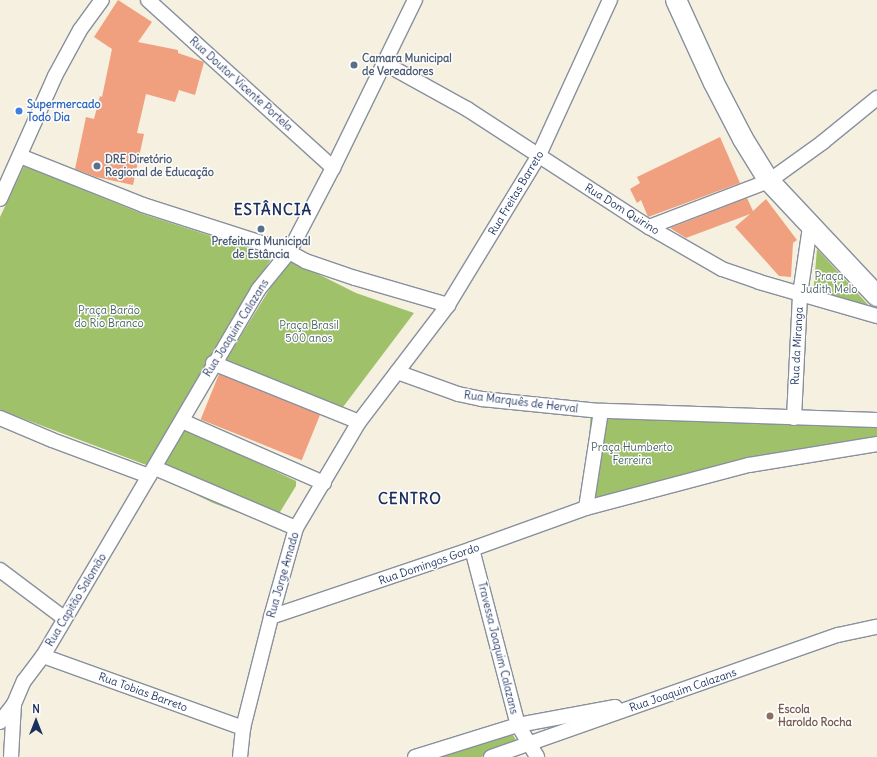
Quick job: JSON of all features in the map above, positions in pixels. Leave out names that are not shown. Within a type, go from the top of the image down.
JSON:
[{"type":"street","points":[[0,199],[55,76],[80,30],[102,0]]},
{"type":"street","name":"Rua Doutor Vicente Portela","points":[[148,0],[333,168]]},
{"type":"street","name":"Rua Joaquim Calazans","points":[[152,472],[182,421],[213,363],[258,290],[289,252],[333,168],[415,0]]},
{"type":"street","name":"Rua Freitas Barreto","points":[[397,372],[448,305],[538,157],[610,0]]},
{"type":"street","points":[[676,0],[724,104],[769,181],[810,228],[877,296]]},
{"type":"street","name":"Rua Dom Quirino","points":[[384,62],[467,109],[538,157],[649,227],[722,268],[800,294],[877,316]]},
{"type":"street","points":[[649,227],[769,181],[823,142],[877,98]]},
{"type":"street","points":[[20,156],[143,205],[289,252],[305,261],[355,278],[448,305]]},
{"type":"street","name":"Rua da Miranga","points":[[794,418],[800,294],[810,228]]},
{"type":"street","points":[[213,363],[359,422]]},
{"type":"street","name":"Rua Marquês de Herval","points":[[397,372],[458,394],[482,399],[601,411]]},
{"type":"street","name":"Rua Jorge Amado","points":[[240,757],[243,728],[271,617],[296,528],[359,422],[397,372]]},
{"type":"street","points":[[877,420],[601,411],[586,508],[749,465],[877,444]]},
{"type":"street","points":[[0,418],[59,443],[152,472],[296,528]]},
{"type":"street","points":[[182,421],[324,483]]},
{"type":"street","name":"Rua Capitão Salomão","points":[[0,722],[14,704],[24,681],[43,656],[64,618],[152,472]]},
{"type":"street","name":"Rua Domingos Gordo","points":[[271,617],[472,549],[586,508]]},
{"type":"street","name":"Travessa Joaquim Calazans","points":[[472,549],[518,726],[537,757]]},
{"type":"street","points":[[0,570],[64,618]]},
{"type":"street","name":"Rua Joaquim Calazans","points":[[491,757],[838,635],[877,627]]},
{"type":"street","name":"Rua Tobias Barreto","points":[[43,656],[243,728]]},
{"type":"street","points":[[416,757],[518,726],[579,712],[653,701]]},
{"type":"street","points":[[11,757],[14,704]]},
{"type":"green space","name":"Praça Barão do Rio Branco","points":[[24,166],[143,214],[273,256],[208,360],[149,466],[0,410],[0,217]]},
{"type":"green space","name":"Praça Judith Melo","points":[[817,249],[872,309],[813,295]]},
{"type":"green space","name":"Praça Brasil 500 anos","points":[[288,259],[356,293],[414,313],[343,407],[226,360]]},
{"type":"green space","name":"Praça Humberto Ferreira","points":[[591,407],[877,421],[877,440],[585,509]]},
{"type":"green space","points":[[185,428],[296,481],[296,486],[272,525],[213,503],[158,476]]},
{"type":"green space","points":[[512,733],[518,744],[481,757],[433,757]]},
{"type":"building","points":[[118,0],[152,22],[138,42],[178,50],[178,53],[204,62],[195,95],[179,90],[175,102],[146,94],[137,133],[144,134],[133,185],[96,177],[75,169],[86,117],[94,119],[100,96],[102,97],[112,49],[94,37]]},
{"type":"building","points":[[720,137],[740,183],[648,217],[641,200],[637,203],[630,189],[640,183],[637,177]]},
{"type":"building","points":[[747,198],[753,211],[766,199],[797,240],[793,243],[791,277],[779,276],[735,227],[750,214],[686,238],[670,228]]},
{"type":"building","points":[[219,374],[320,415],[302,460],[201,419]]},
{"type":"place","name":"Camara Municipal de Vereadores","points":[[354,65]]},
{"type":"place","name":"Supermercado Todo Dia","points":[[19,111]]},
{"type":"place","name":"DRE Diretório Regional de Educação","points":[[97,166]]},
{"type":"place","name":"Prefeitura Municipal de Estância","points":[[261,229]]},
{"type":"place","name":"Escola Haroldo Rocha","points":[[770,716]]},
{"type":"district","name":"ESTÂNCIA","points":[[273,210]]},
{"type":"district","name":"CENTRO","points":[[410,499]]}]
